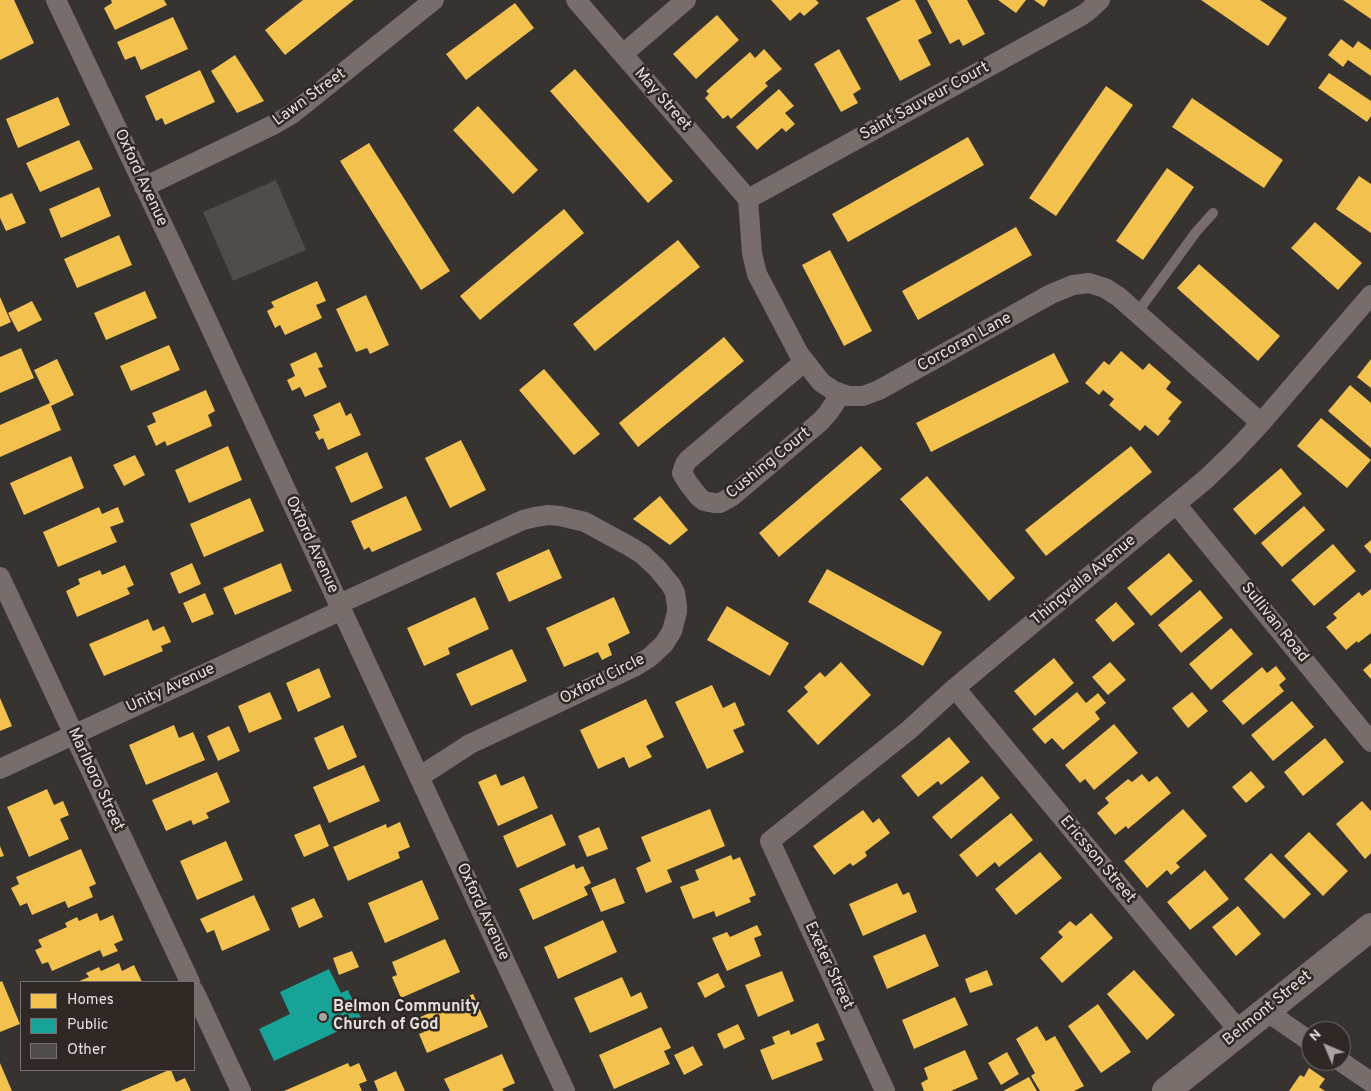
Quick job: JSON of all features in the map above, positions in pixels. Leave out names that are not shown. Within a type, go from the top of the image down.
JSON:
[{"type":"main road","name":"Belmont Street","points":[[1166,1091],[1371,926]]},
{"type":"street","name":"Oxford Avenue","points":[[56,0],[565,1091]]},
{"type":"street","name":"Lawn Street","points":[[144,187],[288,117],[308,103],[434,0]]},
{"type":"street","name":"May Street","points":[[576,0],[748,199]]},
{"type":"street","points":[[622,54],[686,0]]},
{"type":"street","name":"Saint Sauveur Court","points":[[748,199],[1081,16],[1100,0]]},
{"type":"street","name":"Corcoran Lane","points":[[748,199],[752,253],[757,274],[789,338],[804,362],[822,383],[834,391],[848,396],[863,396],[887,387],[1051,294],[1072,285],[1089,283],[1105,288],[1119,297],[1261,423]]},
{"type":"street","name":"Thingvalla Avenue","points":[[770,841],[909,730],[955,688],[1221,465],[1261,423],[1371,295]]},
{"type":"street","name":"Cushing Court","points":[[804,362],[688,460],[682,473],[700,497],[714,504],[731,497],[821,421],[832,409],[841,394]]},
{"type":"street","name":"Sullivan Road","points":[[1176,504],[1371,742]]},
{"type":"street","name":"Oxford Circle","points":[[340,607],[523,520],[548,515],[572,518],[585,522],[629,546],[642,554],[657,568],[675,593],[677,612],[672,631],[664,644],[650,657],[634,667],[470,744],[419,777]]},
{"type":"street","name":"Marlboro Street","points":[[0,577],[190,981]]},
{"type":"street","name":"Unity Avenue","points":[[0,769],[340,607]]},
{"type":"street","name":"Ericsson Street","points":[[955,688],[1240,1032]]},
{"type":"street","name":"Exeter Street","points":[[770,841],[885,1091]]},
{"type":"street","points":[[195,993],[240,1091]]},
{"type":"street","points":[[1266,1011],[1301,1035]]},
{"type":"street","points":[[1351,1068],[1371,1082]]},
{"type":"lane","points":[[1137,313],[1196,232],[1213,214]]},
{"type":"building: Homes","points":[[0,0],[14,0],[34,43],[0,60]]},
{"type":"building: Homes","points":[[111,0],[164,0],[167,5],[115,30],[104,8],[112,3]]},
{"type":"building: Homes","points":[[303,0],[354,0],[285,55],[265,30]]},
{"type":"building: Homes","points":[[771,0],[816,0],[819,3],[804,16],[800,12],[790,21]]},
{"type":"building: Homes","points":[[901,0],[915,0],[932,33],[918,40],[931,65],[900,81],[866,18]]},
{"type":"building: Homes","points":[[927,0],[967,0],[985,34],[963,46],[959,39],[950,44]]},
{"type":"building: Homes","points":[[998,0],[1026,0],[1016,13]]},
{"type":"building: Homes","points":[[1034,0],[1048,0],[1044,7]]},
{"type":"building: Homes","points":[[1201,0],[1260,0],[1287,18],[1268,46]]},
{"type":"building: Homes","points":[[1343,0],[1371,0],[1371,19]]},
{"type":"building: Homes","points":[[515,3],[534,28],[466,80],[446,54]]},
{"type":"building: Homes","points":[[717,15],[739,40],[696,79],[673,54]]},
{"type":"building: Homes","points":[[173,17],[188,49],[141,70],[135,56],[125,60],[117,42]]},
{"type":"building: Homes","points":[[1341,39],[1353,48],[1358,41],[1371,50],[1371,76],[1348,60],[1343,67],[1328,55]]},
{"type":"building: Homes","points":[[764,49],[782,69],[765,83],[768,86],[731,119],[728,115],[723,119],[705,98],[709,94],[706,91],[750,52],[755,58]]},
{"type":"building: Homes","points":[[839,49],[861,89],[853,94],[858,103],[841,112],[814,64]]},
{"type":"building: Homes","points":[[235,55],[264,101],[237,113],[211,71]]},
{"type":"building: Homes","points":[[575,69],[673,181],[648,203],[550,91]]},
{"type":"building: Homes","points":[[200,70],[215,102],[165,125],[162,118],[156,121],[145,96]]},
{"type":"building: Homes","points":[[1329,73],[1371,101],[1371,116],[1367,122],[1318,88]]},
{"type":"building: Homes","points":[[1106,86],[1133,105],[1056,216],[1029,198]]},
{"type":"building: Homes","points":[[779,89],[794,106],[785,113],[795,124],[786,132],[782,128],[757,150],[736,127]]},
{"type":"building: Homes","points":[[58,97],[70,125],[18,148],[6,119]]},
{"type":"building: Homes","points":[[1192,98],[1283,160],[1264,188],[1172,127]]},
{"type":"building: Homes","points":[[478,106],[538,170],[513,194],[453,130]]},
{"type":"building: Homes","points":[[968,137],[984,165],[848,242],[832,214]]},
{"type":"building: Homes","points":[[79,140],[93,169],[40,192],[26,163]]},
{"type":"building: Homes","points":[[369,143],[450,271],[421,290],[340,161]]},
{"type":"building: Homes","points":[[1167,168],[1194,187],[1143,260],[1116,241]]},
{"type":"building: Homes","points":[[1359,176],[1371,184],[1371,233],[1336,209]]},
{"type":"building: Homes","points":[[99,187],[111,216],[61,238],[49,209]]},
{"type":"building: Homes","points":[[12,193],[26,223],[6,231],[0,218],[0,198]]},
{"type":"building: Homes","points":[[564,209],[584,233],[480,320],[460,296]]},
{"type":"building: Homes","points":[[1315,222],[1362,263],[1338,290],[1291,248]]},
{"type":"building: Homes","points":[[1016,227],[1032,255],[918,320],[902,291]]},
{"type":"building: Homes","points":[[119,235],[132,265],[77,288],[64,259]]},
{"type":"building: Homes","points":[[678,240],[700,267],[595,351],[573,324]]},
{"type":"building: Homes","points":[[830,250],[872,331],[844,346],[802,265]]},
{"type":"building: Homes","points":[[1199,264],[1280,336],[1258,361],[1177,288]]},
{"type":"building: Homes","points":[[317,281],[326,301],[316,305],[322,318],[285,335],[280,325],[275,328],[267,311],[274,307],[271,302]]},
{"type":"building: Homes","points":[[145,291],[157,318],[106,340],[94,313]]},
{"type":"building: Homes","points":[[366,295],[389,345],[370,354],[367,348],[356,352],[336,309]]},
{"type":"building: Homes","points":[[0,297],[11,322],[0,327]]},
{"type":"building: Homes","points":[[32,301],[42,320],[18,332],[8,313]]},
{"type":"building: Homes","points":[[724,337],[744,361],[638,447],[619,423]]},
{"type":"building: Homes","points":[[169,345],[180,370],[131,391],[120,366]]},
{"type":"building: Homes","points":[[21,348],[34,378],[0,393],[0,357]]},
{"type":"building: Homes","points":[[1121,351],[1143,370],[1149,363],[1171,382],[1166,389],[1182,402],[1168,419],[1171,421],[1158,436],[1145,425],[1140,431],[1109,405],[1114,399],[1103,390],[1099,395],[1085,383],[1104,361],[1109,365]]},
{"type":"building: Homes","points":[[316,352],[323,367],[318,368],[327,387],[305,397],[300,387],[292,391],[287,380],[295,376],[290,364]]},
{"type":"building: Homes","points":[[1054,353],[1069,382],[931,452],[916,423]]},
{"type":"building: Homes","points":[[57,359],[74,395],[51,406],[61,430],[0,457],[0,425],[50,403],[34,370]]},
{"type":"building: Homes","points":[[1371,359],[1371,388],[1357,377]]},
{"type":"building: Homes","points":[[544,369],[600,434],[574,455],[519,390]]},
{"type":"building: Homes","points":[[1350,385],[1371,403],[1371,448],[1328,411]]},
{"type":"building: Homes","points":[[206,390],[215,411],[208,415],[212,426],[167,446],[165,441],[156,446],[147,426],[156,422],[152,413]]},
{"type":"building: Homes","points":[[340,402],[346,416],[351,413],[361,435],[328,450],[323,438],[319,440],[315,432],[320,430],[313,415]]},
{"type":"building: Homes","points":[[1321,418],[1371,460],[1347,488],[1297,446]]},
{"type":"building: Homes","points":[[461,440],[486,490],[450,508],[425,458]]},
{"type":"building: Homes","points":[[228,446],[242,480],[189,503],[175,470]]},
{"type":"building: Homes","points":[[861,446],[882,469],[779,557],[759,533]]},
{"type":"building: Homes","points":[[1131,446],[1152,472],[1046,556],[1025,530]]},
{"type":"building: Homes","points":[[367,452],[383,488],[351,503],[335,467]]},
{"type":"building: Homes","points":[[135,455],[145,475],[124,486],[113,465]]},
{"type":"building: Homes","points":[[71,456],[84,488],[24,515],[10,483]]},
{"type":"building: Homes","points":[[1281,468],[1302,494],[1255,535],[1233,509]]},
{"type":"building: Homes","points":[[927,476],[1015,578],[989,601],[900,499]]},
{"type":"building: Homes","points":[[406,496],[422,530],[372,552],[369,547],[364,550],[351,521]]},
{"type":"building: Homes","points":[[660,496],[688,530],[670,545],[633,519]]},
{"type":"building: Homes","points":[[250,498],[264,531],[204,557],[190,524]]},
{"type":"building: Homes","points":[[1304,506],[1325,530],[1282,567],[1261,543]]},
{"type":"building: Homes","points":[[99,507],[102,514],[118,507],[124,522],[110,527],[117,542],[58,567],[43,532]]},
{"type":"building: Homes","points":[[1371,540],[1371,554],[1364,546]]},
{"type":"building: Homes","points":[[1333,544],[1356,571],[1314,606],[1291,580]]},
{"type":"building: Homes","points":[[549,549],[562,578],[509,602],[496,573]]},
{"type":"building: Homes","points":[[1169,553],[1193,581],[1151,616],[1127,588]]},
{"type":"building: Homes","points":[[192,563],[201,584],[179,594],[170,573]]},
{"type":"building: Homes","points":[[281,563],[292,591],[235,615],[223,588]]},
{"type":"building: Homes","points":[[125,565],[134,585],[127,588],[130,594],[77,617],[66,591],[80,584],[78,579],[100,570],[102,575]]},
{"type":"building: Homes","points":[[827,569],[942,632],[923,666],[808,602]]},
{"type":"building: Homes","points":[[1371,589],[1371,633],[1346,650],[1326,627],[1337,618],[1333,614],[1359,592],[1362,596]]},
{"type":"building: Homes","points":[[1200,590],[1223,618],[1181,653],[1158,625]]},
{"type":"building: Homes","points":[[205,593],[214,614],[192,623],[183,603]]},
{"type":"building: Homes","points":[[475,597],[489,629],[448,648],[450,654],[424,666],[407,628]]},
{"type":"building: Homes","points":[[614,597],[630,633],[608,644],[612,655],[602,660],[598,652],[564,667],[546,628]]},
{"type":"building: Homes","points":[[1116,602],[1135,624],[1113,642],[1095,620]]},
{"type":"building: Homes","points":[[727,606],[789,643],[770,676],[707,640]]},
{"type":"building: Homes","points":[[148,619],[153,631],[164,626],[171,642],[161,646],[163,651],[104,676],[89,644]]},
{"type":"building: Homes","points":[[1231,628],[1253,654],[1211,690],[1189,664]]},
{"type":"building: Homes","points":[[512,649],[527,681],[471,706],[456,674]]},
{"type":"building: Homes","points":[[1054,658],[1074,683],[1035,716],[1014,691]]},
{"type":"building: Homes","points":[[841,662],[871,695],[818,745],[787,711],[808,692],[804,687],[820,672],[825,677]]},
{"type":"building: Homes","points":[[1110,662],[1126,680],[1108,695],[1092,677]]},
{"type":"building: Homes","points":[[1371,663],[1371,679],[1363,670]]},
{"type":"building: Homes","points":[[1276,666],[1286,679],[1279,685],[1284,691],[1243,725],[1222,701],[1262,667],[1267,673]]},
{"type":"building: Homes","points":[[319,668],[331,697],[298,712],[286,683]]},
{"type":"building: Homes","points":[[712,685],[723,708],[735,702],[745,725],[733,730],[744,752],[707,769],[675,702]]},
{"type":"building: Homes","points":[[270,692],[282,719],[249,733],[238,706]]},
{"type":"building: Homes","points":[[1077,692],[1086,703],[1098,693],[1106,703],[1095,712],[1100,719],[1063,750],[1052,738],[1045,744],[1032,729]]},
{"type":"building: Homes","points":[[1192,692],[1208,711],[1188,728],[1172,708]]},
{"type":"building: Homes","points":[[0,698],[12,726],[0,731]]},
{"type":"building: Homes","points":[[646,699],[664,737],[646,746],[652,757],[629,768],[624,757],[598,769],[580,730]]},
{"type":"building: Homes","points":[[1292,701],[1314,727],[1273,761],[1251,735]]},
{"type":"building: Homes","points":[[1114,724],[1138,753],[1094,790],[1085,779],[1080,783],[1065,765]]},
{"type":"building: Homes","points":[[174,725],[179,738],[193,732],[205,760],[146,785],[129,745]]},
{"type":"building: Homes","points":[[343,725],[357,757],[328,770],[314,738]]},
{"type":"building: Homes","points":[[229,726],[240,751],[218,761],[207,736]]},
{"type":"building: Homes","points":[[949,737],[970,762],[941,785],[938,781],[918,797],[901,776]]},
{"type":"building: Homes","points":[[1325,738],[1344,762],[1303,796],[1284,772]]},
{"type":"building: Homes","points":[[364,765],[380,801],[329,823],[313,787]]},
{"type":"building: Homes","points":[[1251,771],[1265,787],[1246,803],[1232,787]]},
{"type":"building: Homes","points":[[217,772],[230,802],[206,813],[209,818],[193,825],[191,820],[166,831],[152,800]]},
{"type":"building: Homes","points":[[496,774],[501,786],[524,776],[538,808],[498,826],[478,782]]},
{"type":"building: Homes","points":[[1142,774],[1149,782],[1157,776],[1171,793],[1128,829],[1126,826],[1115,835],[1097,813],[1109,803],[1105,798],[1128,779],[1132,782]]},
{"type":"building: Homes","points":[[982,776],[1000,798],[951,839],[932,817]]},
{"type":"building: Homes","points":[[47,789],[54,805],[63,801],[69,815],[60,819],[69,839],[29,857],[7,807]]},
{"type":"building: Homes","points":[[1362,801],[1371,811],[1371,853],[1365,859],[1336,824]]},
{"type":"building: Homes","points":[[710,809],[725,846],[667,870],[672,882],[646,893],[636,868],[651,861],[641,837]]},
{"type":"building: Homes","points":[[1183,809],[1207,836],[1176,863],[1180,867],[1171,875],[1167,870],[1147,888],[1124,861]]},
{"type":"building: Homes","points":[[863,810],[873,823],[879,818],[890,833],[865,852],[867,856],[853,866],[850,863],[834,875],[813,846]]},
{"type":"building: Homes","points":[[1011,813],[1033,840],[999,867],[995,862],[977,877],[959,855]]},
{"type":"building: Homes","points":[[552,814],[566,845],[517,868],[503,836]]},
{"type":"building: Homes","points":[[400,822],[410,847],[398,852],[400,858],[348,881],[333,847],[386,824],[387,828]]},
{"type":"building: Homes","points":[[320,824],[329,846],[304,857],[294,835]]},
{"type":"building: Homes","points":[[599,827],[608,849],[587,857],[578,836]]},
{"type":"building: Homes","points":[[1309,832],[1348,871],[1323,896],[1284,856]]},
{"type":"building: Homes","points":[[226,841],[243,880],[197,900],[180,861]]},
{"type":"building: Homes","points":[[0,846],[4,856],[0,857]]},
{"type":"building: Homes","points":[[81,849],[96,884],[89,887],[93,897],[68,908],[65,901],[32,915],[27,903],[20,906],[11,888],[19,884],[16,877]]},
{"type":"building: Homes","points":[[1040,852],[1062,878],[1016,915],[995,889]]},
{"type":"building: Homes","points":[[1271,853],[1311,894],[1284,919],[1244,879]]},
{"type":"building: Homes","points":[[731,855],[733,860],[740,857],[756,895],[749,898],[751,902],[716,917],[714,911],[693,919],[680,887],[699,880],[695,870]]},
{"type":"building: Homes","points":[[574,864],[576,869],[583,866],[591,883],[584,887],[588,895],[533,920],[519,889]]},
{"type":"building: Homes","points":[[1205,870],[1229,899],[1190,930],[1167,902]]},
{"type":"building: Homes","points":[[615,878],[625,903],[601,912],[591,888]]},
{"type":"building: Homes","points":[[422,880],[439,919],[385,943],[368,903]]},
{"type":"building: Homes","points":[[897,883],[903,895],[909,892],[917,912],[863,936],[849,904]]},
{"type":"building: Homes","points":[[254,895],[270,930],[222,951],[214,930],[207,933],[200,919]]},
{"type":"building: Homes","points":[[314,898],[323,917],[299,928],[291,908]]},
{"type":"building: Homes","points":[[1238,906],[1261,934],[1236,956],[1212,927]]},
{"type":"building: Homes","points":[[97,913],[100,921],[113,915],[123,940],[114,944],[118,951],[103,957],[100,950],[52,971],[48,962],[42,964],[35,950],[42,947],[38,940],[67,927],[65,923],[77,917],[79,921]]},
{"type":"building: Homes","points":[[1091,913],[1113,938],[1062,983],[1040,958],[1063,937],[1058,932],[1070,921],[1076,926]]},
{"type":"building: Homes","points":[[603,920],[617,952],[558,979],[544,947]]},
{"type":"building: Homes","points":[[757,925],[762,935],[754,938],[761,956],[727,971],[712,938],[727,932],[730,937]]},
{"type":"building: Homes","points":[[925,934],[939,966],[887,989],[873,956]]},
{"type":"building: Homes","points":[[445,939],[460,972],[401,998],[392,977],[397,975],[392,962]]},
{"type":"building: Homes","points":[[352,951],[359,967],[339,975],[333,958]]},
{"type":"building: Homes","points":[[119,963],[122,971],[134,965],[142,981],[79,981],[89,977],[86,973],[99,967],[101,971]]},
{"type":"building: Homes","points":[[987,970],[993,985],[970,993],[965,979]]},
{"type":"building: Homes","points":[[1134,970],[1175,1015],[1147,1040],[1107,994]]},
{"type":"building: Homes","points":[[782,971],[794,1001],[758,1017],[745,985]]},
{"type":"building: Homes","points":[[718,973],[725,987],[705,998],[697,983]]},
{"type":"building: Homes","points":[[622,977],[631,997],[641,992],[648,1008],[590,1033],[574,998]]},
{"type":"building: Homes","points":[[2,981],[20,1024],[0,1032],[0,982]]},
{"type":"building: Homes","points":[[473,994],[488,1027],[427,1053],[419,1034],[424,1032],[418,1018]]},
{"type":"building: Homes","points":[[955,997],[968,1025],[914,1049],[902,1020]]},
{"type":"building: Homes","points":[[1098,1004],[1131,1052],[1101,1073],[1068,1026]]},
{"type":"building: Homes","points":[[818,1023],[825,1040],[816,1043],[823,1060],[772,1080],[760,1050],[775,1044],[772,1037],[789,1030],[791,1035]]},
{"type":"building: Homes","points":[[738,1024],[745,1039],[724,1049],[717,1034]]},
{"type":"building: Homes","points":[[1037,1026],[1046,1041],[1055,1036],[1084,1086],[1074,1091],[1040,1091],[1031,1076],[1035,1073],[1016,1039]]},
{"type":"building: Homes","points":[[661,1027],[671,1048],[664,1051],[670,1064],[614,1089],[599,1055]]},
{"type":"building: Homes","points":[[693,1046],[703,1065],[684,1075],[674,1055]]},
{"type":"building: Homes","points":[[965,1050],[978,1079],[951,1091],[924,1091],[921,1083],[928,1079],[924,1068]]},
{"type":"building: Homes","points":[[1007,1052],[1019,1074],[1001,1085],[988,1063]]},
{"type":"building: Homes","points":[[502,1054],[515,1083],[502,1089],[504,1091],[450,1091],[444,1079]]},
{"type":"building: Homes","points":[[0,1063],[12,1091],[0,1091]]},
{"type":"building: Homes","points":[[348,1063],[350,1067],[359,1063],[367,1081],[359,1084],[362,1091],[284,1091]]},
{"type":"building: Homes","points":[[167,1071],[171,1071],[176,1082],[185,1078],[191,1091],[120,1091]]},
{"type":"building: Homes","points":[[396,1071],[405,1091],[378,1091],[374,1081]]},
{"type":"building: Homes","points":[[1307,1071],[1313,1071],[1325,1079],[1319,1087],[1325,1091],[1289,1091],[1300,1075],[1304,1077]]},
{"type":"building: Homes","points":[[1029,1077],[1037,1091],[1003,1091]]},
{"type":"building: Public","name":"Belmon Community Church of God","points":[[329,969],[341,993],[348,990],[362,1020],[274,1061],[259,1029],[290,1014],[280,992]]},
{"type":"building: Other","points":[[276,180],[306,250],[233,281],[203,212]]},
{"type":"place","name":"Belmon Community Church of God","points":[[323,1017]]}]
